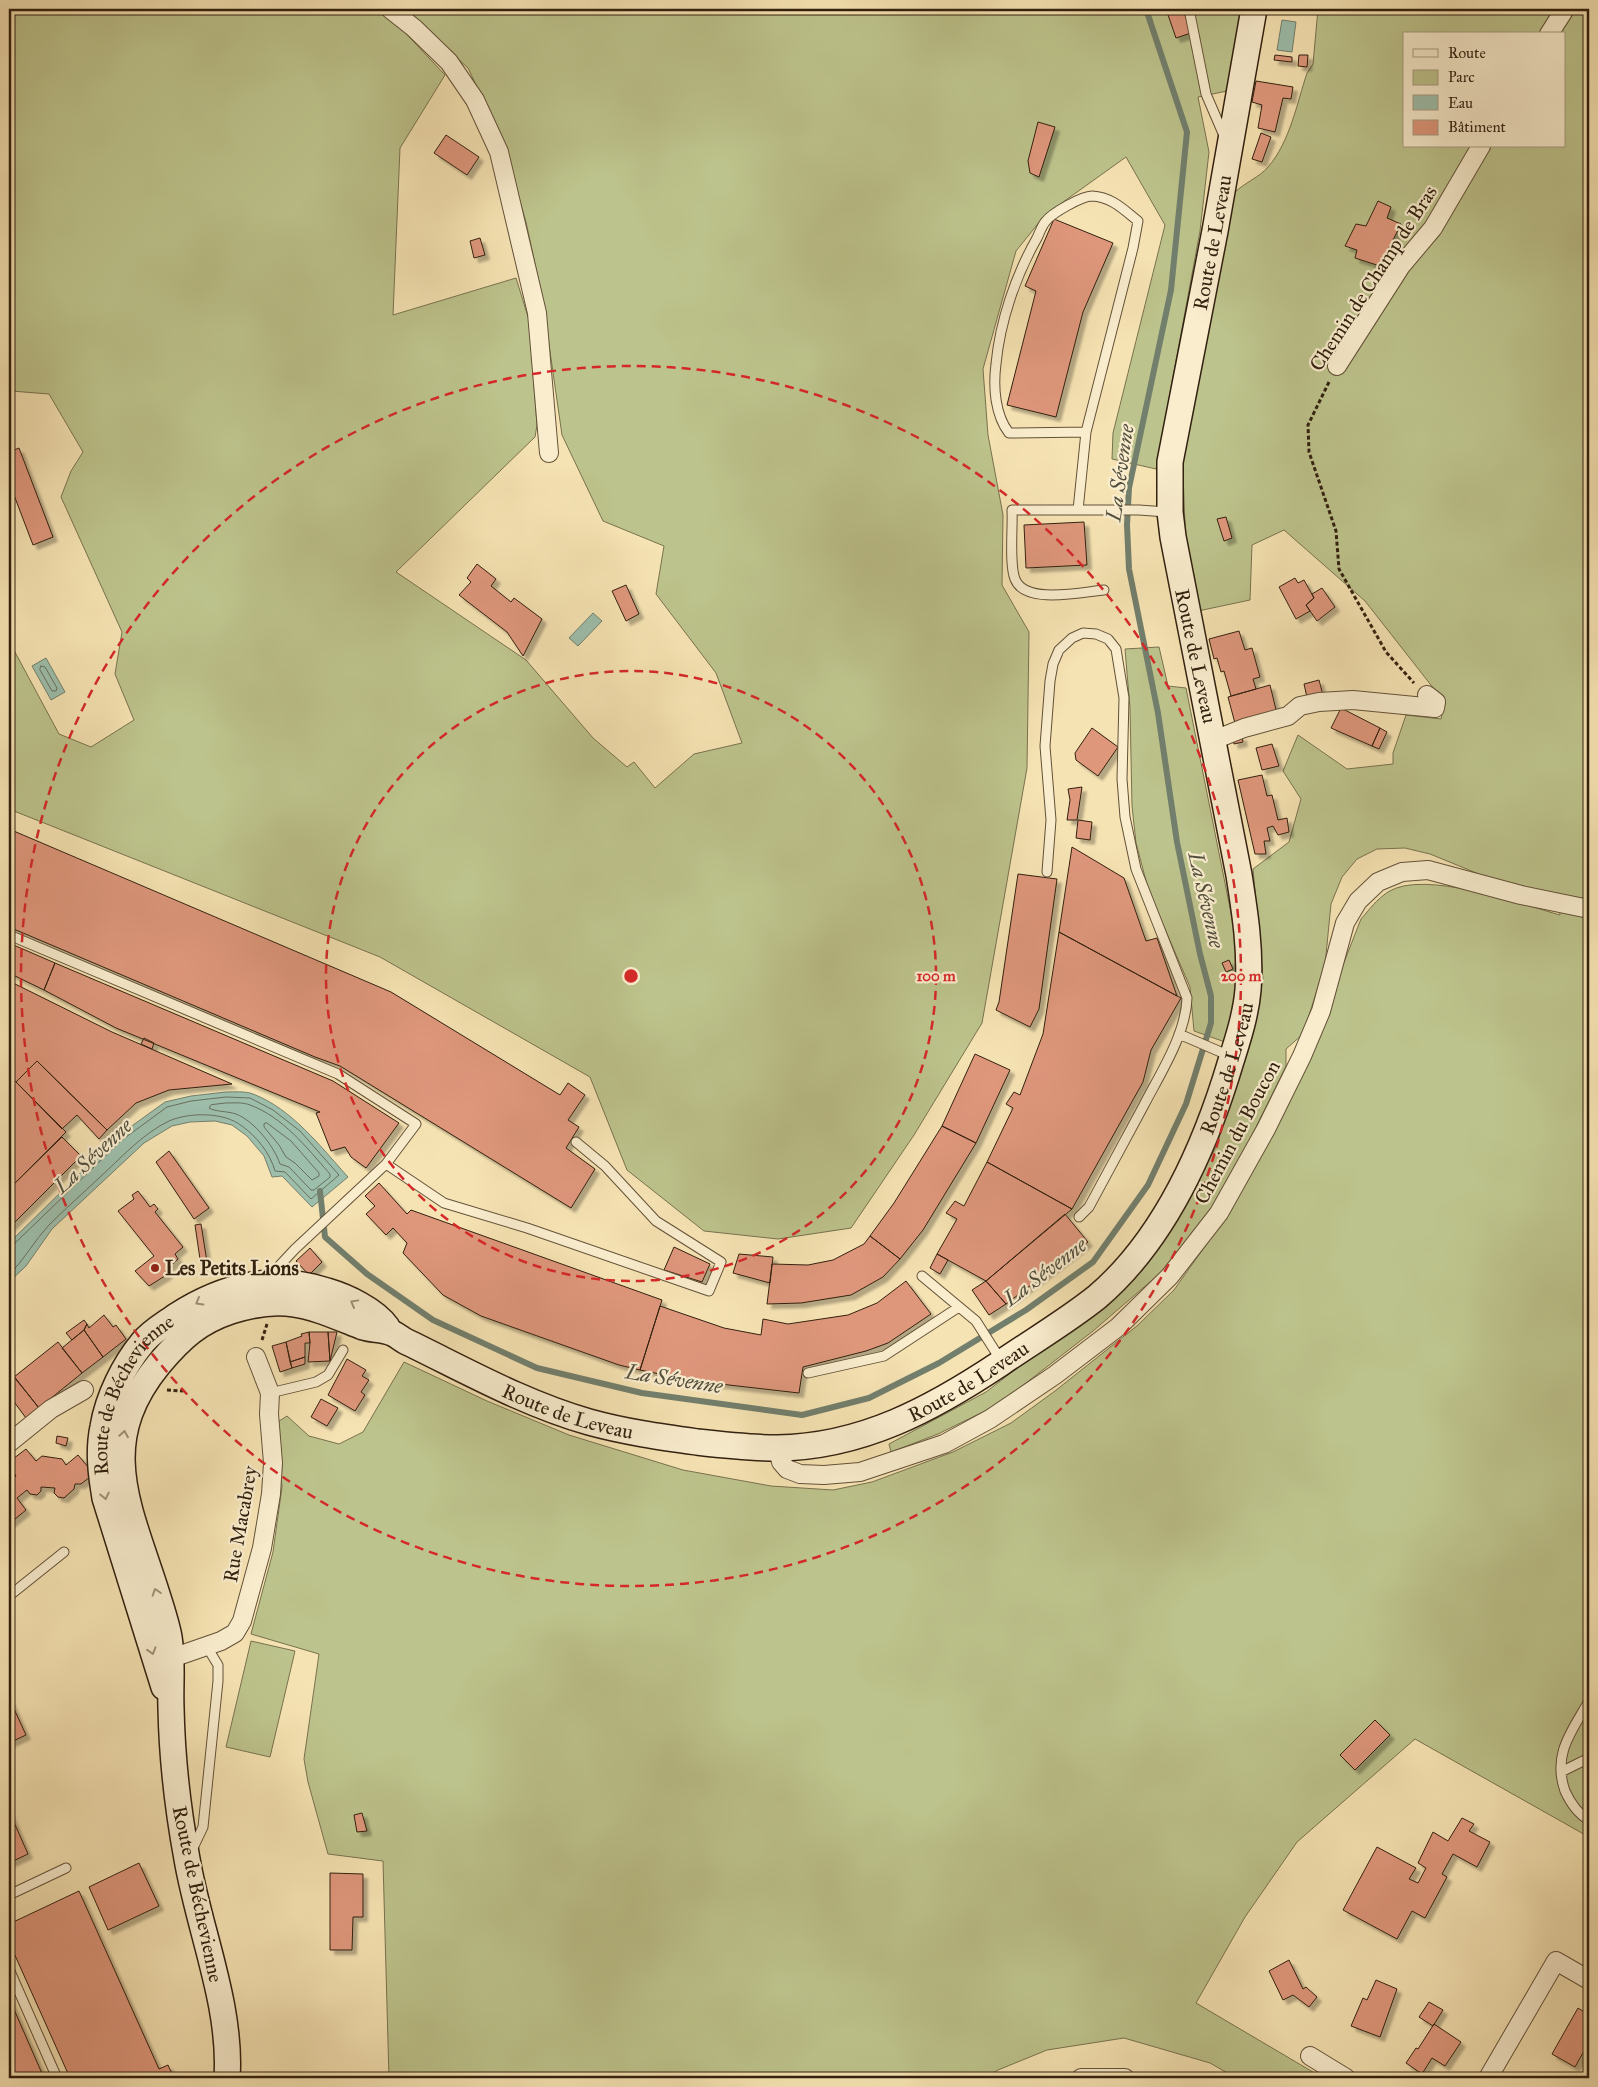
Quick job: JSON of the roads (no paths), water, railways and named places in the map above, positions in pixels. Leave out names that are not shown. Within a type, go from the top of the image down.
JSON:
[{"type":"street","points":[[390,9],[414,28],[449,62],[475,100],[499,152],[537,313],[549,453]]},
{"type":"street","name":"Route de Leveau","points":[[398,1337],[520,1397],[589,1422],[661,1437],[724,1445],[778,1448],[836,1441],[879,1430],[928,1406],[996,1353],[1097,1296],[1143,1247],[1184,1181],[1203,1140],[1227,1055],[1248,994],[1248,931],[1214,740],[1181,583],[1170,512],[1170,462],[1254,9]]},
{"type":"street","points":[[1549,32],[1564,9]]},
{"type":"street","name":"Chemin de Champ de Bras","points":[[1337,366],[1401,266],[1433,228],[1480,148]]},
{"type":"street","points":[[1214,740],[1244,728],[1288,716],[1300,706],[1319,702],[1353,700],[1435,708],[1436,702],[1427,695]]},
{"type":"street","name":"Chemin du Boucon","points":[[778,1448],[781,1462],[787,1469],[800,1474],[824,1475],[860,1472],[944,1444],[990,1419],[1055,1375],[1118,1327],[1170,1276],[1219,1213],[1266,1129],[1302,1056],[1321,1011],[1345,924],[1358,901],[1378,882],[1402,872],[1428,870],[1521,895],[1589,909]]},
{"type":"street","name":"Route de Béchevienne","points":[[227,2078],[227,2046],[224,2015],[197,1910],[178,1802],[171,1708],[172,1658],[162,1609],[126,1499],[121,1466],[123,1437],[128,1416],[145,1381],[174,1346],[193,1328],[215,1316],[242,1308],[275,1293],[306,1285],[339,1295],[381,1318],[398,1337]]},
{"type":"street","name":"Route de Béchevienne","points":[[171,1708],[105,1498],[100,1466],[103,1426],[111,1399],[124,1370],[144,1341],[160,1326],[208,1297],[236,1286],[275,1293]]},
{"type":"street","name":"Rue Macabrey","points":[[172,1658],[207,1647],[235,1633],[242,1621],[262,1548],[271,1494],[273,1463],[269,1414],[270,1393],[256,1357]]},
{"type":"street","points":[[9,1443],[50,1409],[84,1390]]},
{"type":"street","points":[[1488,2078],[1556,1961],[1589,1980]]},
{"type":"street","points":[[1310,2056],[1346,2078]]},
{"type":"street","points":[[1081,2078],[1125,2078]]},
{"type":"lane","points":[[1189,9],[1206,94],[1229,149]]},
{"type":"lane","points":[[1078,510],[1086,432],[1133,248],[1138,221],[1112,200],[1091,196],[1072,203],[1046,220],[1025,260],[1004,323],[996,364],[996,401],[999,414],[1009,433],[1086,432]]},
{"type":"lane","points":[[1104,590],[1038,596],[1022,589],[1015,579],[1012,510],[1139,510],[1170,512]]},
{"type":"lane","points":[[1046,872],[1050,820],[1045,746],[1053,664],[1059,650],[1072,638],[1082,633],[1096,634],[1108,639],[1116,649],[1124,698],[1122,779],[1125,817],[1136,869],[1187,998],[1183,1024],[1161,1073],[1089,1207],[1079,1217]]},
{"type":"lane","points":[[9,935],[338,1074],[416,1124],[386,1164],[360,1186],[280,1265],[275,1293]]},
{"type":"lane","points":[[1179,1034],[1227,1055]]},
{"type":"lane","points":[[386,1164],[444,1203],[527,1228],[709,1291],[721,1262],[656,1221],[606,1166],[576,1142]]},
{"type":"lane","points":[[922,1276],[976,1321],[996,1353]]},
{"type":"lane","points":[[808,1373],[884,1356],[959,1308]]},
{"type":"lane","points":[[270,1393],[316,1382],[328,1375],[343,1350]]},
{"type":"lane","points":[[9,1596],[64,1552]]},
{"type":"lane","points":[[187,1860],[203,1827],[218,1681],[218,1665],[207,1647]]},
{"type":"lane","points":[[1589,1701],[1567,1740],[1561,1755],[1562,1782],[1569,1801],[1589,1820]]},
{"type":"lane","points":[[1561,1772],[1589,1758]]},
{"type":"lane","points":[[9,1895],[66,1868]]},
{"type":"lane","points":[[9,1969],[57,2078]]},
{"type":"water","points":[[1282,20],[1296,22],[1292,52],[1277,50]]},
{"type":"water","points":[[593,613],[602,621],[578,646],[569,638]]},
{"type":"water","points":[[46,658],[65,692],[51,700],[32,666]]},
{"type":"water","points":[[226,1092],[253,1094],[280,1109],[316,1141],[348,1177],[312,1207],[282,1176],[272,1177],[264,1156],[247,1136],[232,1125],[215,1121],[190,1122],[172,1126],[144,1143],[52,1229],[26,1266],[9,1282],[9,1243],[118,1136],[165,1102],[191,1096]]},
{"type":"waterway","name":"La Sévenne","points":[[320,1191],[325,1237],[367,1274],[433,1320],[537,1368],[642,1393],[802,1415],[869,1398],[939,1363],[1026,1310],[1093,1262],[1148,1185],[1186,1104],[1211,1023],[1211,996],[1200,954],[1177,842],[1158,713],[1129,569],[1127,525],[1129,488],[1171,290],[1187,132],[1146,9]]},
{"type":"place","name":"Les Petits Lions","points":[[155,1268]]}]
